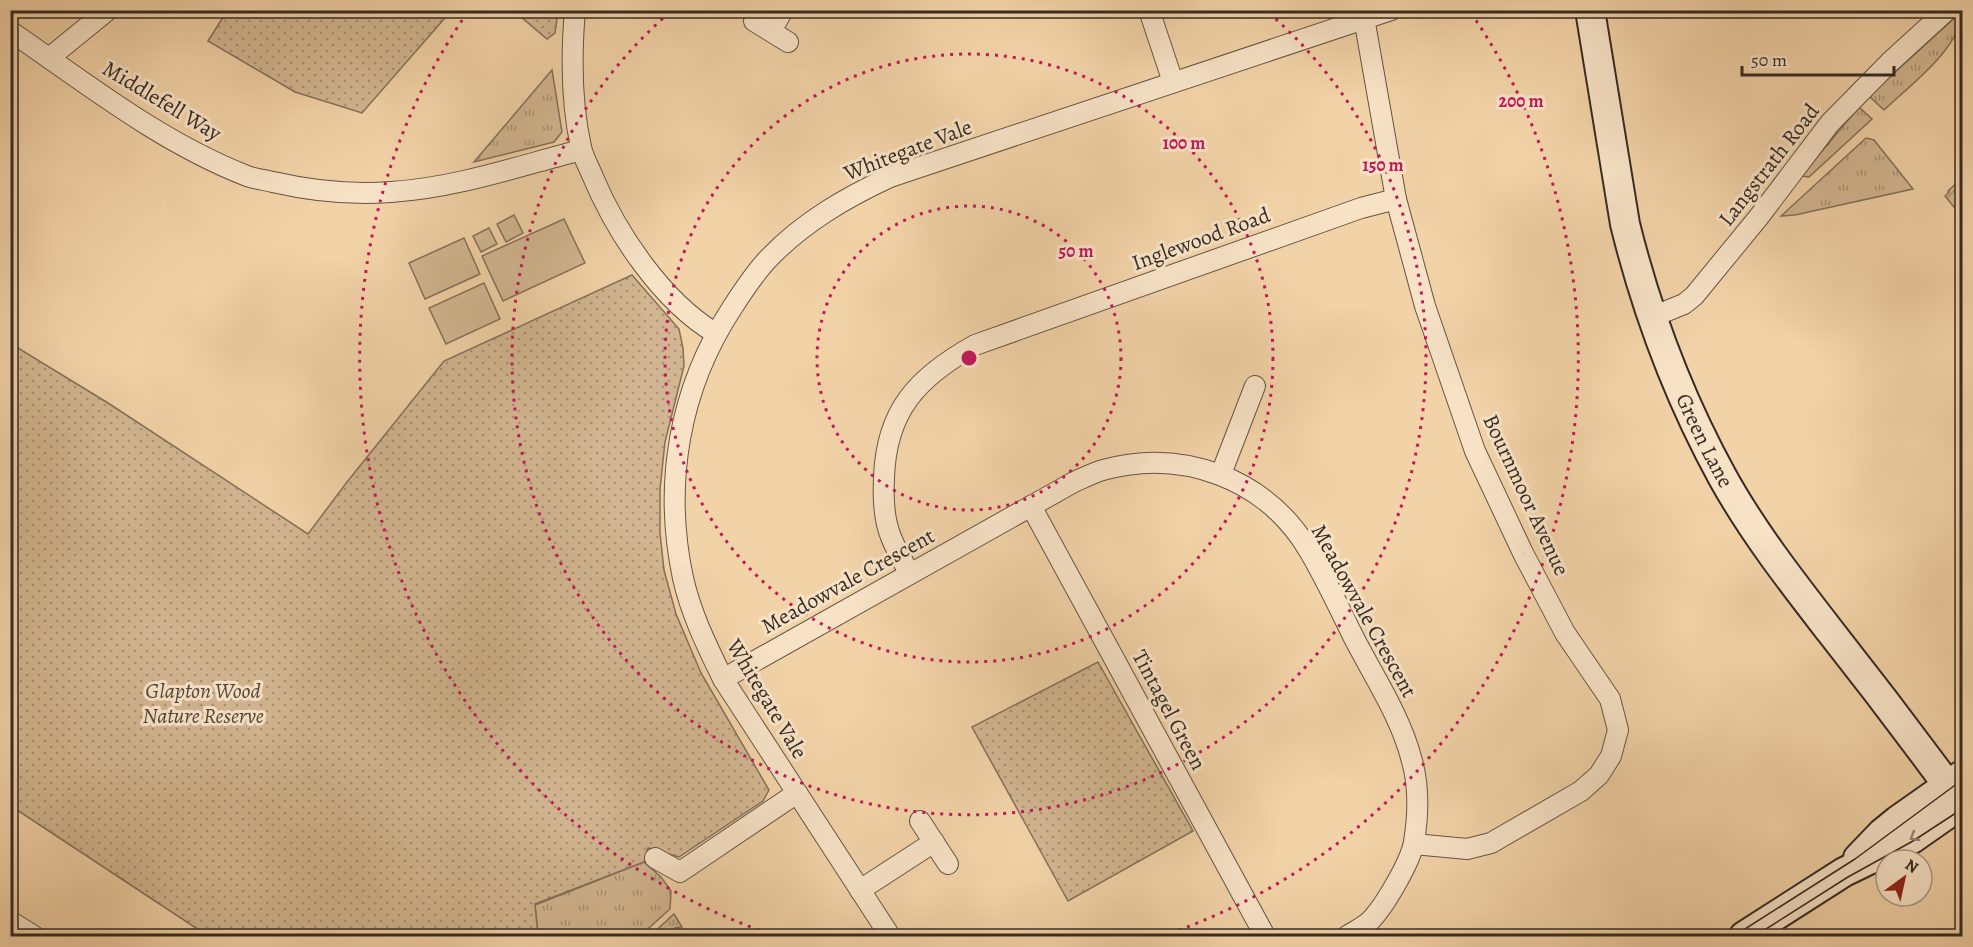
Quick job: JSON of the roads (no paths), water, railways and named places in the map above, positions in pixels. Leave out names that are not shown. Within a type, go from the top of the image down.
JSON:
[{"type":"street","points":[[49,58],[108,10]]},
{"type":"street","points":[[575,10],[572,75],[581,150],[600,195],[622,233],[652,276],[687,313],[716,333]]},
{"type":"street","points":[[771,31],[783,10]]},
{"type":"street","points":[[1149,10],[1173,82]]},
{"type":"street","name":"Whitegate Vale","points":[[890,936],[723,679],[704,641],[689,600],[677,547],[674,479],[678,445],[695,380],[716,333],[741,293],[769,258],[830,207],[859,191],[890,177],[1391,10]]},
{"type":"street","name":"Green Lane","points":[[1590,10],[1625,224],[1652,317],[1680,391],[1724,480],[1765,543],[1801,593],[1960,795]]},
{"type":"street","name":"Langstrath Road","points":[[1652,317],[1684,304],[1694,296],[1758,218],[1830,123],[1890,62],[1947,10]]},
{"type":"street","name":"Bournmoor Avenue","points":[[1364,18],[1396,199],[1425,306],[1475,451],[1523,553],[1565,633],[1610,699],[1618,730],[1611,756],[1599,775],[1581,791],[1491,843],[1467,849],[1414,844]]},
{"type":"street","points":[[754,21],[788,42]]},
{"type":"street","name":"Middlefell Way","points":[[11,32],[155,130],[201,155],[249,177],[302,189],[390,193],[414,190],[450,184],[581,150]]},
{"type":"street","name":"Inglewood Road","points":[[910,574],[890,536],[883,495],[885,454],[892,426],[906,401],[928,378],[951,359],[975,345],[1361,208],[1396,199]]},
{"type":"street","points":[[1221,474],[1255,386]]},
{"type":"street","name":"Meadowvale Crescent","points":[[723,679],[1074,482],[1102,470],[1141,464],[1180,464],[1221,474],[1253,490],[1278,512],[1307,548],[1398,723],[1412,761],[1417,799],[1414,844],[1395,885],[1370,920],[1347,936]]},
{"type":"street","name":"Tintagel Green","points":[[1031,506],[1265,936]]},
{"type":"street","points":[[655,858],[680,872],[798,793]]},
{"type":"street","points":[[1744,936],[1844,872],[1882,833],[1960,795]]},
{"type":"street","points":[[920,821],[948,864]]},
{"type":"street","points":[[860,890],[934,842]]},
{"type":"street","points":[[10,921],[34,936]]},
{"type":"tram line","points":[[1734,936],[1855,859],[1962,780]]},
{"type":"tram line","points":[[1755,936],[1962,809]]},
{"type":"park label","name":"Glapton Wood Nature Reserve","points":[[203,704]]}]
